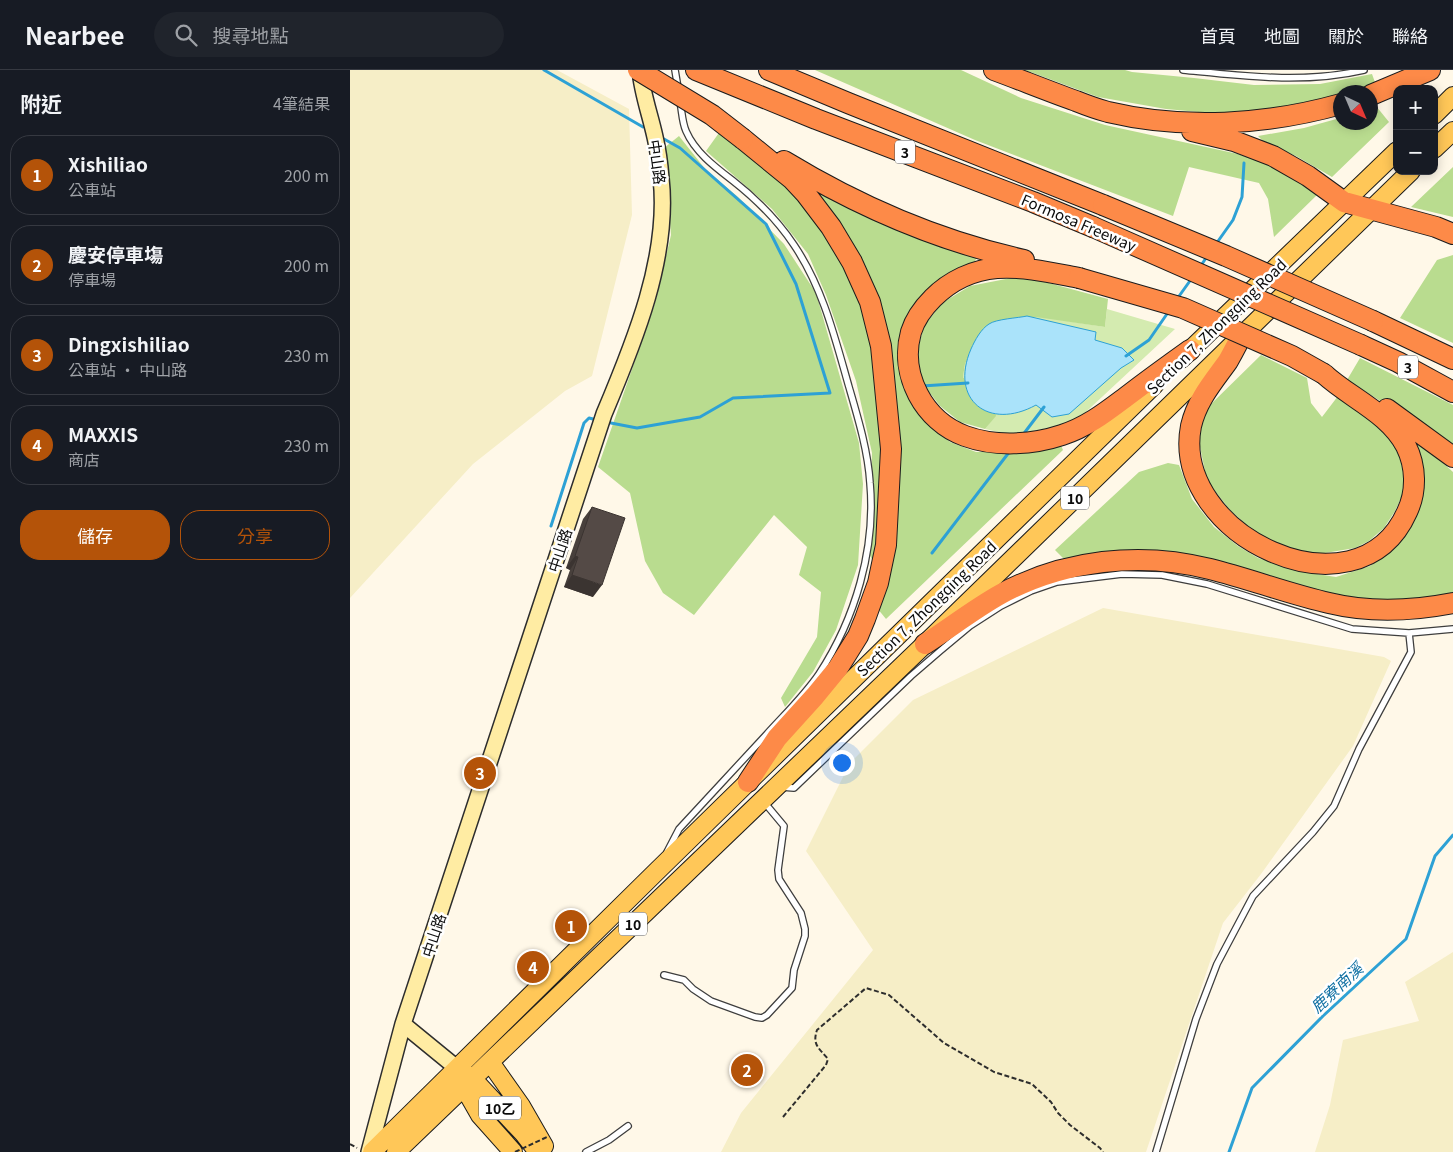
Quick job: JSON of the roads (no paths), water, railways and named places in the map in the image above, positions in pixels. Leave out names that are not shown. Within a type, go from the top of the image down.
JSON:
[{"type":"highway","points":[[639,70],[712,115],[792,179],[806,194],[832,227],[852,262],[870,302],[885,369],[891,449],[886,545],[878,583],[858,636],[838,668],[777,738],[748,782]]},
{"type":"highway","name":"Formosa Freeway","points":[[696,70],[1024,198],[1093,227],[1361,345],[1398,362],[1453,392]]},
{"type":"highway","name":"Formosa Freeway","points":[[769,70],[1226,256],[1373,321],[1453,359]]},
{"type":"highway","points":[[994,70],[1106,112],[1149,120],[1199,123],[1249,121],[1302,113],[1333,106]]},
{"type":"highway","points":[[1378,92],[1430,70]]},
{"type":"highway","points":[[1149,120],[1173,129],[1214,135],[1254,148],[1291,165],[1344,202],[1453,234]]},
{"type":"highway","points":[[743,139],[759,145],[830,188],[896,219],[960,243],[1046,265],[1079,278],[1184,308],[1292,356],[1358,390],[1398,416],[1453,457]]},
{"type":"highway","points":[[1079,278],[1029,269],[996,268],[974,272],[949,285],[936,295],[916,321],[911,331],[909,343],[911,378],[927,409],[944,425],[976,440],[1006,443],[1048,439],[1074,431],[1106,413],[1190,350]]},
{"type":"highway","points":[[1242,334],[1228,360],[1203,394],[1194,416],[1190,452],[1195,474],[1213,506],[1233,527],[1252,541],[1272,552],[1294,560],[1320,563],[1348,562],[1367,555],[1384,544],[1403,522],[1410,505],[1414,477],[1407,449],[1396,431],[1324,374]]},
{"type":"highway","points":[[925,644],[1001,594],[1034,579],[1068,568],[1101,561],[1138,560],[1189,564],[1330,604],[1360,608],[1395,610],[1453,603]]},
{"type":"main road","points":[[1438,110],[1453,96]]},
{"type":"main road","points":[[1438,145],[1453,131]]},
{"type":"main road","name":"Section 7, Zhongqing Road","points":[[458,1069],[748,782],[1190,350],[1393,155]]},
{"type":"main road","name":"Section 7, Zhongqing Road","points":[[468,1083],[925,644],[1407,175]]},
{"type":"main road","points":[[490,1062],[547,1144]]},
{"type":"main road","name":"10乙","points":[[458,1069],[468,1083],[524,1134],[538,1152]]},
{"type":"main road","name":"10","points":[[370,1152],[458,1069]]},
{"type":"main road","name":"10乙","points":[[468,1083],[480,1115],[514,1152]]},
{"type":"main road","name":"10","points":[[396,1152],[468,1083]]},
{"type":"street","name":"中山路","points":[[370,1152],[403,1024],[604,414],[633,346],[650,286],[663,222],[661,179],[655,138],[641,86],[639,70]]},
{"type":"street","points":[[403,1024],[458,1069]]},
{"type":"lane","points":[[658,870],[679,829],[807,690],[830,656],[847,620],[860,582],[868,542],[871,502],[870,482],[860,426],[828,314],[813,276],[793,243],[770,216],[711,163],[692,142],[685,130],[675,70]]},
{"type":"lane","points":[[1183,70],[1288,78],[1333,75],[1364,70]]},
{"type":"lane","points":[[777,787],[794,788],[911,676],[970,626],[1001,606],[1031,591],[1057,582],[1122,574],[1162,575],[1207,584],[1352,629],[1409,633],[1453,629]]},
{"type":"lane","points":[[1156,1152],[1196,1019],[1217,964],[1253,896],[1313,832],[1334,806],[1359,750],[1411,652],[1409,633]]},
{"type":"lane","points":[[664,975],[684,980],[711,1002],[762,1018],[768,1015],[792,988],[794,970],[805,936],[805,929],[801,913],[779,878],[778,870],[784,826],[762,800]]},
{"type":"lane","points":[[586,1152],[609,1140],[628,1126]]},
{"type":"water","points":[[1027,316],[1096,332],[1095,340],[1122,348],[1134,360],[1121,368],[1069,414],[1052,417],[1036,405],[1019,412],[1003,414],[989,412],[978,406],[970,396],[965,383],[966,367],[971,349],[976,338],[992,322]]},
{"type":"waterway","points":[[544,70],[643,127]]},
{"type":"waterway","points":[[611,423],[637,428],[700,417],[733,398],[830,393],[796,284],[766,224],[680,148],[664,139]]},
{"type":"waterway","points":[[1216,244],[1233,220],[1242,197],[1244,163]]},
{"type":"waterway","points":[[1200,267],[1208,255]]},
{"type":"waterway","points":[[1177,299],[1192,278]]},
{"type":"waterway","points":[[1126,356],[1149,340],[1169,311]]},
{"type":"waterway","points":[[922,386],[968,383]]},
{"type":"waterway","points":[[1022,436],[1044,407]]},
{"type":"waterway","points":[[551,526],[584,423],[589,418],[593,419]]},
{"type":"waterway","points":[[932,553],[1010,451]]},
{"type":"waterway","name":"鹿寮南溪","points":[[1229,1152],[1252,1088],[1323,1016],[1406,939],[1435,856],[1453,835]]},
{"type":"place","name":"Dingxishiliao","points":[[480,773]]},
{"type":"place","name":"Xishiliao","points":[[571,926]]},
{"type":"place","name":"MAXXIS","points":[[533,967]]},
{"type":"place","name":"慶安停車塲","points":[[747,1070]]}]
